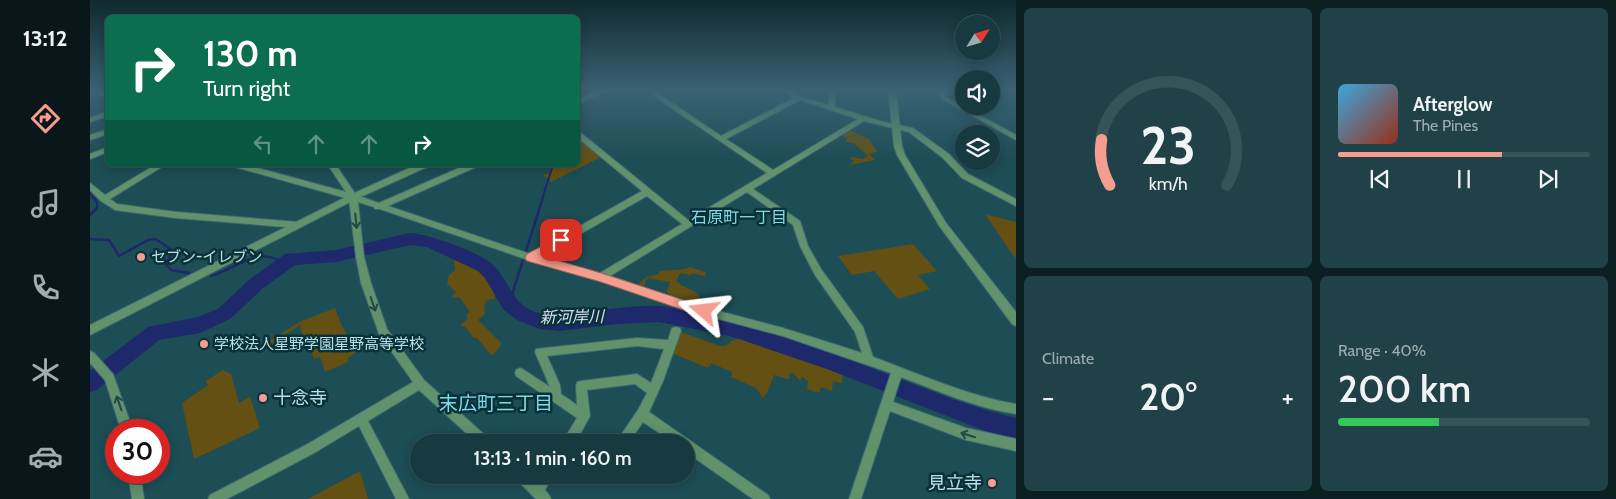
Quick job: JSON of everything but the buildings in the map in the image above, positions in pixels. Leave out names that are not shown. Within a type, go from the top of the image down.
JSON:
[{"type":"street","points":[[683,113],[772,173]]},
{"type":"street","points":[[721,139],[770,113]]},
{"type":"street","points":[[849,113],[911,130],[919,134],[946,156],[965,176],[1016,203]]},
{"type":"street","points":[[895,113],[901,155],[933,210],[1016,321]]},
{"type":"street","points":[[972,113],[1016,138]]},
{"type":"street","points":[[90,120],[105,114]]},
{"type":"street","points":[[601,277],[864,118]]},
{"type":"street","points":[[90,138],[105,132]]},
{"type":"street","points":[[580,137],[688,225]]},
{"type":"street","points":[[90,157],[105,150]]},
{"type":"street","points":[[104,199],[158,167]]},
{"type":"street","points":[[249,167],[353,197],[531,258],[601,277],[685,306],[783,332],[869,360],[971,398],[996,406],[1016,409]]},
{"type":"street","points":[[333,167],[353,197],[360,257],[373,306],[383,331],[420,384],[475,434]]},
{"type":"street","points":[[90,330],[353,197],[420,167]]},
{"type":"street","points":[[378,207],[468,167]]},
{"type":"street","points":[[90,186],[115,207],[176,215],[298,225]]},
{"type":"street","points":[[748,189],[797,222],[804,246],[818,272],[859,330],[869,360]]},
{"type":"street","points":[[531,258],[647,192]]},
{"type":"street","points":[[628,434],[654,391],[676,331]]},
{"type":"street","points":[[556,398],[554,385],[540,352],[637,342],[671,345]]},
{"type":"street","points":[[90,356],[109,377],[123,419]]},
{"type":"street","points":[[855,499],[897,372]]},
{"type":"street","points":[[520,373],[584,416]]},
{"type":"street","points":[[573,434],[584,416],[581,386],[637,379],[654,391]]},
{"type":"street","points":[[214,499],[279,466],[420,384]]},
{"type":"street","points":[[886,405],[966,434],[1016,445]]},
{"type":"street","points":[[642,414],[671,434]]},
{"type":"street","points":[[362,418],[403,499]]},
{"type":"street","points":[[695,452],[764,499]]},
{"type":"street","points":[[136,484],[138,499]]},
{"type":"street","points":[[529,484],[541,495]]},
{"type":"shaded area","points":[[848,129],[869,139],[877,152],[869,154],[875,160],[850,165],[854,161],[850,158],[852,157],[863,159],[868,156],[854,143],[845,142],[847,139],[840,134]]},
{"type":"shaded area","points":[[580,140],[601,157],[551,182],[544,175],[549,173],[550,167],[580,167]]},
{"type":"shaded area","points":[[985,214],[1016,222],[1016,258],[1012,254]]},
{"type":"shaded area","points":[[913,244],[937,271],[918,275],[930,289],[898,299],[874,271],[852,275],[838,256]]},
{"type":"shaded area","points":[[457,257],[466,259],[485,272],[492,285],[495,299],[487,300],[484,306],[485,314],[478,320],[502,344],[492,356],[477,338],[474,338],[465,327],[460,325],[468,319],[466,315],[470,312],[459,297],[451,298],[456,292],[447,284],[449,275],[455,270],[454,261]]},
{"type":"shaded area","points":[[690,267],[705,272],[706,275],[680,273],[676,281],[699,295],[699,301],[696,303],[669,294],[667,292],[670,282],[648,278],[644,287],[637,285],[647,277],[659,274],[659,271]]},
{"type":"shaded area","points":[[335,308],[340,322],[356,352],[348,358],[348,362],[325,372],[320,357],[314,359],[308,336],[303,337],[300,325],[270,345],[268,342],[299,322]]},
{"type":"shaded area","points":[[678,331],[720,346],[726,346],[731,341],[738,339],[824,360],[842,375],[842,383],[833,381],[832,391],[821,387],[819,393],[807,389],[808,381],[802,377],[800,381],[793,373],[790,373],[789,379],[774,375],[763,398],[756,388],[731,377],[732,372],[711,363],[708,368],[671,353]]},
{"type":"shaded area","points":[[223,370],[231,374],[239,403],[250,397],[260,428],[194,459],[182,403],[208,385],[206,381]]},
{"type":"shaded area","points":[[360,471],[368,499],[308,499]]},
{"type":"waterway","points":[[542,199],[552,167]]},
{"type":"waterway","points":[[90,193],[94,199]]},
{"type":"waterway","points":[[90,215],[97,208],[97,202],[93,197]]},
{"type":"waterway","points":[[526,251],[543,197]]},
{"type":"waterway","points":[[90,239],[109,240],[119,256],[148,240],[156,239],[173,251],[166,264],[171,270],[189,273]]},
{"type":"waterway","name":"新河岸川","points":[[90,383],[155,333],[200,325],[224,314],[256,284],[291,259],[336,256],[410,239],[433,243],[484,266],[491,273],[509,304],[523,315],[540,321],[559,323],[617,316],[659,314],[730,328],[830,361],[988,422],[1016,428]]},
{"type":"waterway","points":[[211,276],[257,257],[275,258],[284,264]]},
{"type":"waterway","points":[[509,304],[523,260]]},
{"type":"place","name":"セブン-イレブン","points":[[141,257]]},
{"type":"place","name":"学校法人星野学園星野高等学校","points":[[204,344]]},
{"type":"place","name":"十念寺","points":[[263,398]]},
{"type":"place","name":"見立寺","points":[[992,483]]},
{"type":"district","name":"石原町一丁目","points":[[739,217]]},
{"type":"district","name":"末広町三丁目","points":[[496,403]]},
{"type":"route","points":[[561,240],[531,258],[601,277],[704,311]]}]
